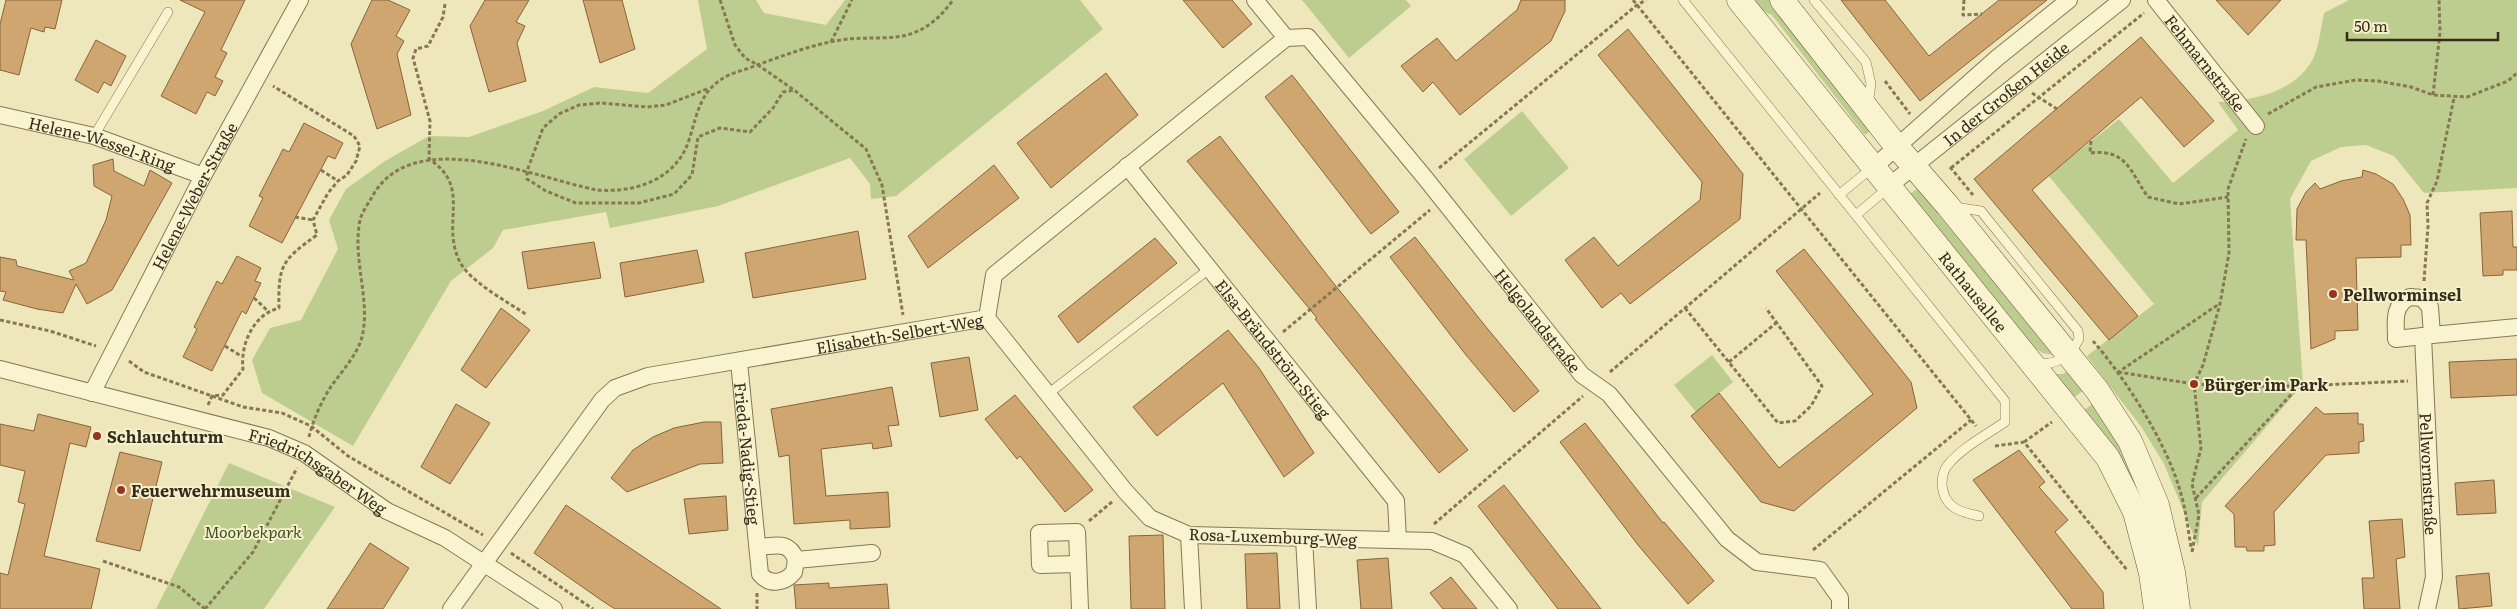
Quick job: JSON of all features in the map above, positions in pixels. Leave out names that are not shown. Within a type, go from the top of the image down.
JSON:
[{"type":"main road","name":"Rathausallee","points":[[1739,0],[2108,458],[2135,512],[2151,573],[2156,609]]},
{"type":"main road","name":"Rathausallee","points":[[1782,0],[1897,147],[1948,206],[2097,390],[2130,441],[2157,505],[2173,572],[2178,609]]},
{"type":"street","name":"Helene-Weber-Straße","points":[[92,393],[203,176],[300,0]]},
{"type":"street","points":[[1255,0],[1286,38]]},
{"type":"street","name":"In der Großen Heide","points":[[1874,167],[1997,58],[2069,0]]},
{"type":"street","name":"In der Großen Heide","points":[[1889,186],[2122,0]]},
{"type":"street","name":"Fehmarnstraße","points":[[2157,1],[2256,126]]},
{"type":"street","name":"Helgolandstraße","points":[[1286,38],[1308,37],[1426,179],[1582,375],[1609,394],[1726,540],[1756,562],[1820,570],[1840,598],[1840,609]]},
{"type":"street","name":"Elisabeth-Selbert-Weg","points":[[450,609],[602,400],[616,388],[648,376],[739,362],[987,318],[994,275],[1286,38]]},
{"type":"street","name":"Helene-Wessel-Ring","points":[[0,115],[94,136],[203,176]]},
{"type":"street","name":"Elsa-Brändström-Stieg","points":[[1126,166],[1396,501],[1398,540]]},
{"type":"street","points":[[2422,298],[2410,297],[2399,305],[2396,317],[2396,339],[2517,326]]},
{"type":"street","name":"Pellwormstraße","points":[[2422,298],[2427,302],[2432,314],[2427,335],[2425,380],[2434,577],[2427,609]]},
{"type":"street","name":"Rosa-Luxemburg-Weg","points":[[987,318],[1125,491],[1150,518],[1189,535],[1432,541],[1465,555],[1509,609]]},
{"type":"street","name":"Frieda-Nadig-Stieg","points":[[739,362],[760,574],[769,581],[776,582],[790,578],[794,572],[796,560],[792,550],[788,547],[758,547]]},
{"type":"street","name":"Friedrichsgaber Weg","points":[[0,369],[269,438],[304,453],[387,511],[445,538],[554,609]]},
{"type":"street","points":[[1078,564],[1040,565],[1039,534],[1077,532],[1080,609]]},
{"type":"street","points":[[1189,535],[1193,609]]},
{"type":"street","points":[[1304,538],[1308,609]]},
{"type":"street","points":[[796,560],[872,553]]},
{"type":"lane","points":[[1814,0],[1866,62],[1871,84],[1868,109]]},
{"type":"lane","points":[[1685,1],[2005,401],[2005,422],[1984,436],[1946,467],[1942,479],[1943,494],[1950,506],[1960,512],[1979,516]]},
{"type":"lane","points":[[94,136],[168,12]]},
{"type":"lane","points":[[1839,195],[1874,167]]},
{"type":"lane","points":[[1856,215],[1889,186]]},
{"type":"lane","points":[[1048,394],[1209,269]]},
{"type":"lane","points":[[2028,359],[2048,365],[2056,363],[2068,354]]},
{"type":"path","points":[[720,0],[735,45],[745,58],[794,90],[866,149],[882,185],[905,333]]},
{"type":"path","points":[[831,42],[852,0]]},
{"type":"path","points":[[794,90],[783,92],[773,108],[750,132],[720,128],[698,137],[692,175],[674,194],[639,203],[576,203],[546,191],[527,179],[527,171],[543,128],[566,110],[579,105],[594,104],[646,107],[666,105],[708,89],[729,75],[798,49],[831,42],[910,34],[930,26],[952,0]]},
{"type":"path","points":[[1633,0],[1992,446],[2024,442],[2069,410]]},
{"type":"path","points":[[1426,179],[1637,5],[1646,0]]},
{"type":"path","points":[[1964,0],[1963,15],[1982,14]]},
{"type":"path","points":[[2434,95],[2440,32],[2439,0]]},
{"type":"path","points":[[1951,168],[2157,1]]},
{"type":"path","points":[[429,159],[430,121],[413,58],[416,49],[428,46],[443,17],[445,4]]},
{"type":"path","points":[[2192,552],[2199,515],[2192,484],[2201,448],[2194,384],[2203,365],[2220,304],[2229,253],[2228,197],[2247,137],[2265,116],[2316,87],[2356,80],[2378,80],[2411,87],[2434,95],[2467,98],[2508,81],[2517,73]]},
{"type":"path","points":[[202,421],[212,396],[223,395],[236,381],[243,369],[241,356],[251,329],[268,311],[279,308],[278,285],[282,266],[296,250],[317,235],[313,220],[328,193],[348,175],[356,161],[360,146],[354,136],[258,76]]},
{"type":"path","points":[[364,316],[356,248],[360,218],[377,187],[411,163],[429,159],[494,164],[597,190],[614,191],[639,187],[660,177],[676,165],[688,142],[696,113],[708,89]]},
{"type":"path","points":[[2422,298],[2428,226],[2427,203],[2437,181],[2454,98]]},
{"type":"path","points":[[2090,141],[2090,153],[2105,151],[2118,155],[2125,161],[2148,197],[2179,204],[2228,197]]},
{"type":"path","points":[[429,159],[443,168],[452,183],[454,206],[451,232],[459,260],[472,277],[527,315]]},
{"type":"path","points":[[321,170],[338,182]]},
{"type":"path","points":[[1432,541],[1432,525],[1802,210],[1830,183]]},
{"type":"path","points":[[1269,344],[1442,200]]},
{"type":"path","points":[[295,216],[313,220]]},
{"type":"path","points":[[254,298],[268,311]]},
{"type":"path","points":[[2097,390],[2118,372],[2220,304]]},
{"type":"path","points":[[1685,308],[1778,423],[1795,421],[1811,406],[1822,386],[1766,308]]},
{"type":"path","points":[[1729,362],[1776,323]]},
{"type":"path","points":[[224,346],[241,356]]},
{"type":"path","points":[[2118,372],[2194,384],[2229,386],[2299,386],[2425,380]]},
{"type":"path","points":[[2195,498],[2299,386]]},
{"type":"path","points":[[1794,567],[1971,420]]},
{"type":"path","points":[[2024,442],[2099,532],[2131,575]]},
{"type":"path","points":[[1077,532],[1125,491]]},
{"type":"path","points":[[103,561],[180,588],[205,609]]},
{"type":"green space","points":[[698,0],[756,0],[764,13],[826,25],[845,0],[1080,0],[1103,29],[896,196],[871,199],[870,184],[850,158],[718,206],[610,228],[606,212],[503,230],[493,248],[451,281],[353,446],[262,393],[252,360],[270,328],[301,320],[338,249],[329,220],[346,189],[385,161],[429,136],[469,137],[543,111],[594,87],[648,93],[707,49]]},
{"type":"green space","points":[[1302,0],[1406,0],[1411,6],[1349,58]]},
{"type":"green space","points":[[1752,0],[1772,0],[1874,128],[1865,135],[1772,15],[1760,10]]},
{"type":"green space","points":[[2349,0],[2517,0],[2517,188],[2424,193],[2394,156],[2366,145],[2341,147],[2311,161],[2290,199],[2303,384],[2202,502],[2198,546],[2164,464],[2142,428],[2087,356],[2154,304],[2048,175],[2119,119],[2173,183],[2238,130],[2218,102],[2245,100],[2272,93],[2295,80],[2305,71],[2313,59],[2324,13]]},
{"type":"green space","points":[[1522,111],[1569,168],[1511,216],[1464,159]]},
{"type":"green space","points":[[1916,189],[2054,355],[2043,353],[2034,348],[1909,195]]},
{"type":"green space","points":[[1712,355],[1733,382],[1696,412],[1674,385]]},
{"type":"green space","points":[[2069,370],[2085,389],[2071,400],[2051,374],[2063,374]]},
{"type":"green space","points":[[2094,403],[2117,437],[2155,527],[2081,412]]},
{"type":"green space","name":"Moorbekpark","points":[[229,463],[335,507],[264,609],[156,609]]},
{"type":"building","points":[[6,0],[62,0],[55,29],[45,27],[44,32],[31,28],[19,75],[0,70],[0,24]]},
{"type":"building","points":[[180,0],[245,0],[221,50],[227,53],[215,77],[223,81],[215,96],[207,92],[196,114],[161,96],[205,12]]},
{"type":"building","points":[[372,0],[388,0],[410,10],[396,36],[404,41],[397,54],[411,115],[377,129],[351,44]]},
{"type":"building","points":[[485,0],[529,0],[516,22],[525,26],[517,43],[526,81],[489,92],[470,26]]},
{"type":"building","points":[[583,0],[622,0],[635,49],[600,63]]},
{"type":"building","points":[[1183,0],[1232,0],[1252,24],[1223,48]]},
{"type":"building","points":[[1521,0],[1565,0],[1565,11],[1551,41],[1460,115],[1433,82],[1423,92],[1401,66],[1437,38],[1456,61],[1517,10]]},
{"type":"building","points":[[1841,0],[1885,0],[1929,56],[1999,0],[2047,0],[1920,101]]},
{"type":"building","points":[[2216,0],[2281,0],[2248,35]]},
{"type":"building","points":[[1628,29],[1743,174],[1740,219],[1630,304],[1621,293],[1602,308],[1565,260],[1594,237],[1618,266],[1700,200],[1702,182],[1598,55]]},
{"type":"building","points":[[2141,37],[2214,121],[2184,147],[2141,97],[2032,190],[2138,316],[2109,340],[1974,179]]},
{"type":"building","points":[[96,40],[126,56],[111,86],[104,82],[98,93],[75,80]]},
{"type":"building","points":[[1106,73],[1138,115],[1051,188],[1017,143]]},
{"type":"building","points":[[1292,75],[1399,212],[1371,234],[1265,97]]},
{"type":"building","points":[[304,123],[343,143],[335,159],[328,156],[282,243],[249,226],[263,198],[259,196],[283,149],[289,152]]},
{"type":"building","points":[[1220,136],[1327,275],[1468,450],[1439,473],[1315,319],[1317,318],[1187,161]]},
{"type":"building","points":[[113,159],[114,171],[144,186],[150,170],[172,183],[112,290],[87,304],[76,284],[63,313],[37,309],[3,300],[6,292],[0,291],[0,257],[16,260],[17,266],[74,280],[69,271],[86,263],[106,220],[112,196],[94,186],[93,165]]},
{"type":"building","points":[[994,165],[1019,198],[928,268],[908,236]]},
{"type":"building","name":"Pellworminsel","points":[[2363,170],[2376,174],[2393,184],[2403,199],[2410,215],[2411,245],[2401,245],[2401,257],[2356,258],[2358,330],[2335,331],[2335,339],[2311,349],[2306,240],[2296,240],[2297,209],[2306,192],[2315,183],[2320,189],[2341,181],[2362,177]]},
{"type":"building","points":[[2512,211],[2513,247],[2517,247],[2517,270],[2503,270],[2503,275],[2483,276],[2480,213]]},
{"type":"building","points":[[858,231],[866,279],[753,298],[745,253]]},
{"type":"building","points":[[1415,237],[1539,391],[1514,412],[1466,355],[1390,257]]},
{"type":"building","points":[[1155,238],[1177,263],[1078,343],[1058,316]]},
{"type":"building","points":[[594,242],[601,278],[528,289],[522,252]]},
{"type":"building","points":[[1804,249],[1911,382],[1917,408],[1794,511],[1761,502],[1691,416],[1719,393],[1779,468],[1873,394],[1776,271]]},
{"type":"building","points":[[697,250],[704,282],[625,297],[620,263]]},
{"type":"building","points":[[237,256],[261,268],[255,281],[261,283],[246,314],[242,311],[212,371],[183,357],[197,329],[194,327],[217,281],[222,284]]},
{"type":"building","points":[[501,308],[530,330],[486,388],[461,370]]},
{"type":"building","points":[[1228,330],[1259,368],[1314,453],[1284,477],[1223,383],[1157,436],[1133,407]]},
{"type":"building","points":[[969,357],[978,410],[940,417],[931,363]]},
{"type":"building","points":[[2517,359],[2517,395],[2451,398],[2449,362]]},
{"type":"building","points":[[892,387],[899,425],[888,426],[892,446],[873,449],[872,443],[821,449],[826,496],[888,492],[890,527],[850,529],[850,520],[794,524],[789,455],[779,457],[771,409]]},
{"type":"building","points":[[1015,395],[1093,490],[1065,512],[1020,456],[1017,459],[985,419]]},
{"type":"building","points":[[456,404],[490,423],[450,484],[421,467]]},
{"type":"building","points":[[2316,407],[2324,414],[2358,413],[2358,424],[2363,424],[2364,441],[2359,442],[2359,453],[2326,455],[2274,512],[2275,545],[2264,546],[2264,551],[2247,551],[2246,547],[2235,547],[2234,514],[2225,506]]},
{"type":"building","points":[[38,414],[91,427],[86,447],[70,443],[44,556],[100,569],[91,609],[0,609],[0,573],[8,575],[25,504],[18,502],[25,471],[0,465],[0,424],[34,431]]},
{"type":"building","points":[[704,422],[721,422],[723,463],[700,464],[627,492],[611,478],[633,450],[653,437],[674,428]]},
{"type":"building","points":[[1585,423],[1663,523],[1714,581],[1688,604],[1638,545],[1560,442]]},
{"type":"building","points":[[2019,450],[2045,482],[2039,487],[2068,520],[2055,532],[2103,592],[2104,609],[2072,609],[1973,480]]},
{"type":"building","points":[[120,452],[162,462],[140,551],[96,541]]},
{"type":"building","points":[[2494,480],[2496,513],[2457,515],[2455,483]]},
{"type":"building","points":[[1504,485],[1601,609],[1558,609],[1478,506]]},
{"type":"building","points":[[726,496],[728,530],[689,534],[684,499]]},
{"type":"building","points":[[566,505],[721,609],[615,609],[601,600],[534,553]]},
{"type":"building","points":[[2402,519],[2405,557],[2396,559],[2400,609],[2364,609],[2362,578],[2374,578],[2369,521]]},
{"type":"building","points":[[1163,535],[1165,609],[1131,609],[1129,536]]},
{"type":"building","points":[[370,543],[409,568],[383,609],[327,609]]},
{"type":"building","points":[[1277,553],[1280,609],[1247,609],[1245,554]]},
{"type":"building","points":[[1388,558],[1392,609],[1361,609],[1357,560]]},
{"type":"building","points":[[2489,573],[2492,606],[2459,609],[2456,576]]},
{"type":"building","points":[[1451,577],[1477,609],[1443,609],[1430,593]]},
{"type":"building","points":[[829,583],[829,588],[887,584],[889,609],[796,609],[794,585]]},
{"type":"place","name":"Pellworminsel","points":[[2333,294]]},
{"type":"place","name":"Bürger im Park","points":[[2194,384]]},
{"type":"place","name":"Schlauchturm","points":[[97,436]]},
{"type":"place","name":"Feuerwehrmuseum","points":[[121,490]]}]
